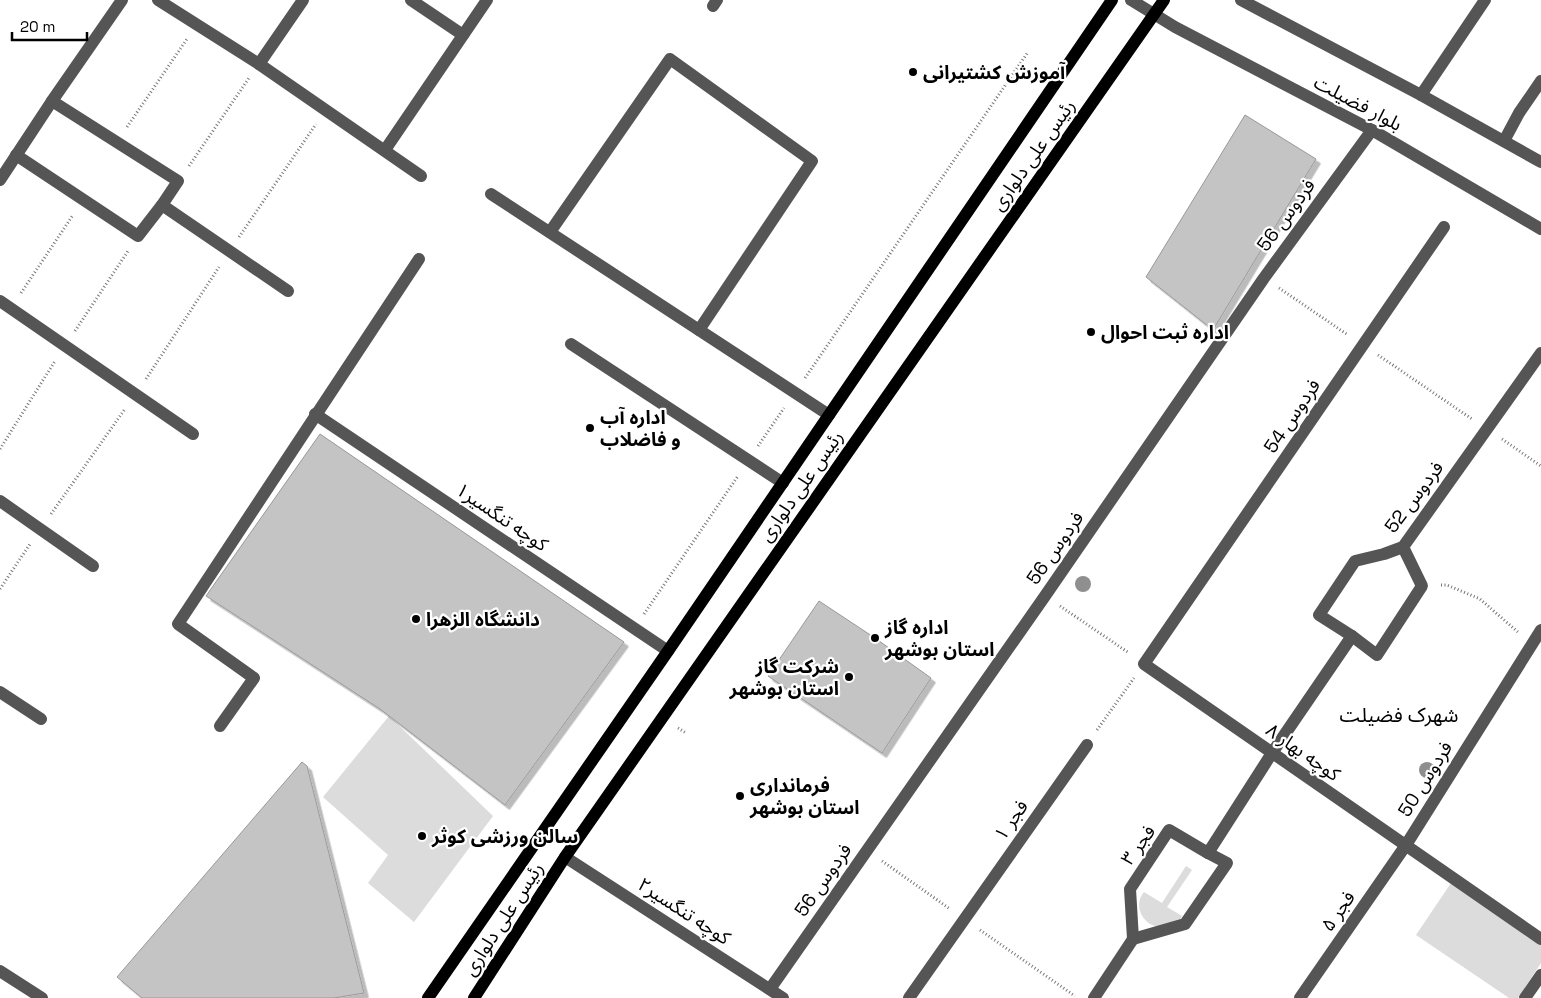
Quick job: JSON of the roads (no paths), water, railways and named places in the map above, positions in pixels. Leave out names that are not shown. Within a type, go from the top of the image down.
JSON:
[{"type":"main road","name":"رئیس علی دلواری","points":[[428,998],[783,484],[1112,0]]},
{"type":"main road","name":"رئیس علی دلواری","points":[[474,998],[565,857],[1164,0]]},
{"type":"street","points":[[0,180],[122,0]]},
{"type":"street","points":[[158,0],[259,64],[421,176]]},
{"type":"street","points":[[259,64],[303,0]]},
{"type":"street","points":[[412,0],[463,35]]},
{"type":"street","points":[[385,150],[487,0]]},
{"type":"street","name":"بلوار فضیلت","points":[[1131,0],[1175,27],[1372,130],[1541,229]]},
{"type":"street","name":"بلوار فضیلت","points":[[1241,0],[1421,95],[1541,162]]},
{"type":"street","points":[[1421,95],[1485,0]]},
{"type":"street","points":[[550,232],[670,59],[812,161],[699,330]]},
{"type":"street","points":[[1504,141],[1541,81]]},
{"type":"street","points":[[16,155],[138,236],[178,181],[52,101]]},
{"type":"street","name":"فردوس 56","points":[[770,989],[1045,596],[1264,278],[1372,130]]},
{"type":"street","points":[[490,194],[829,415]]},
{"type":"street","points":[[162,204],[288,291]]},
{"type":"street","name":"فردوس 54","points":[[1144,664],[1444,228]]},
{"type":"street","points":[[220,726],[254,678],[178,624],[419,258]]},
{"type":"street","points":[[0,301],[192,434]]},
{"type":"street","points":[[571,344],[783,484]]},
{"type":"street","name":"فردوس 52","points":[[1352,636],[1319,615],[1355,561],[1404,547],[1541,353]]},
{"type":"street","name":"کوچه تنگسیر۱","points":[[315,414],[668,651]]},
{"type":"street","points":[[0,501],[93,566]]},
{"type":"street","points":[[1094,998],[1134,939],[1185,924],[1226,863],[1208,853],[1272,753],[1352,636],[1377,654],[1422,586],[1404,547]]},
{"type":"street","name":"فردوس 50","points":[[1406,845],[1541,630]]},
{"type":"street","name":"کوچه بهار ۸","points":[[1144,664],[1541,939]]},
{"type":"street","points":[[0,692],[41,719]]},
{"type":"street","name":"فجر ۱","points":[[909,998],[1087,745]]},
{"type":"street","name":"فجر ۳","points":[[1134,939],[1130,889],[1169,830],[1208,853]]},
{"type":"street","name":"فجر ۵","points":[[1300,998],[1406,845]]},
{"type":"street","name":"کوچه تنگسیر۲","points":[[565,857],[783,998]]},
{"type":"street","points":[[0,971],[42,998]]},
{"type":"street","points":[[1525,998],[1541,975]]},
{"type":"place","name":"آموزش کشتیرانی","points":[[913,72]]},
{"type":"place","name":"اداره ثبت احوال","points":[[1091,332]]},
{"type":"place","name":"اداره آب و فاضلاب","points":[[590,428]]},
{"type":"place","name":"دانشگاه الزهرا","points":[[416,619]]},
{"type":"place","name":"اداره گاز استان بوشهر","points":[[875,638]]},
{"type":"place","name":"شرکت گاز استان بوشهر","points":[[849,677]]},
{"type":"place","name":"فرمانداری استان بوشهر","points":[[740,796]]},
{"type":"place","name":"سالن ورزشی کوثر","points":[[422,836]]},
{"type":"district","name":"شهرک فضیلت","points":[[1399,715]]}]
